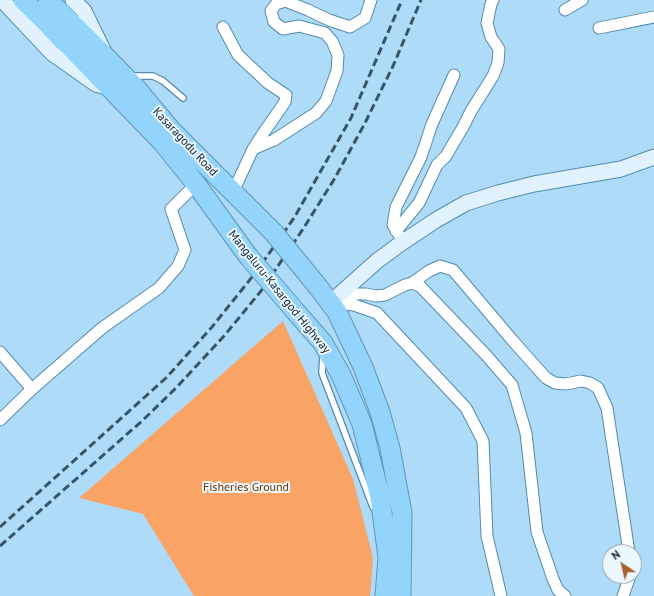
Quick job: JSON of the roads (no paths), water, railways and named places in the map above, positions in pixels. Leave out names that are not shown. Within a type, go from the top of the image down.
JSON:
[{"type":"highway","name":"Kasaragodu Road","points":[[48,0],[125,76],[172,131],[274,233],[337,312],[363,367],[380,412],[390,448],[402,513],[401,596]]},
{"type":"highway","name":"Kasaragodu Road","points":[[7,2],[110,88],[163,144]]},
{"type":"highway","name":"Mangaluru-Kasargod Highway","points":[[163,144],[196,184],[248,256],[323,343],[341,375],[362,424],[380,497],[388,557],[386,596]]},
{"type":"street","points":[[73,0],[84,11],[106,57]]},
{"type":"street","points":[[253,149],[274,140],[316,113],[326,101],[338,71],[338,55],[332,42],[325,33],[299,26],[283,29],[274,22],[271,12],[276,4],[285,1],[329,20],[350,27],[365,18],[371,0]]},
{"type":"street","points":[[330,303],[377,260],[398,237],[419,203],[437,165],[449,151],[471,110],[493,76],[498,63],[499,49],[491,37],[487,23],[490,4],[493,0]]},
{"type":"street","points":[[565,10],[582,0]]},
{"type":"street","points":[[599,28],[654,17]]},
{"type":"street","points":[[223,27],[238,55],[268,83],[286,95],[285,102],[253,149],[233,192]]},
{"type":"street","points":[[398,237],[393,225],[396,207],[421,157],[432,124],[454,75]]},
{"type":"street","points":[[398,237],[436,220],[466,203],[534,184],[621,169],[654,157]]},
{"type":"street","points":[[0,420],[32,389],[102,328],[159,288],[178,266],[185,250],[171,209],[196,184]]},
{"type":"street","points":[[330,303],[355,294],[385,295],[412,283],[429,271],[440,266],[453,270],[546,378],[555,383],[566,384],[581,381],[590,383],[598,388],[608,408],[628,544]]},
{"type":"street","points":[[412,283],[420,286],[486,354],[512,385],[526,432],[537,532],[553,579],[558,590],[565,596]]},
{"type":"street","points":[[377,313],[380,295]]},
{"type":"street","points":[[330,303],[347,303],[377,313],[466,408],[483,441],[487,536],[501,596]]},
{"type":"street","points":[[0,352],[32,389]]},
{"type":"street","points":[[623,596],[627,584]]},
{"type":"lane","points":[[125,76],[153,76],[163,81],[182,98]]},
{"type":"railway","points":[[0,527],[166,378],[212,327],[256,272],[294,218],[351,118],[402,0]]},
{"type":"railway","points":[[0,546],[142,421],[176,388],[224,336],[261,291],[335,178],[365,123],[393,66],[421,0]]},
{"type":"park label","name":"Fisheries Ground","points":[[246,488]]}]
